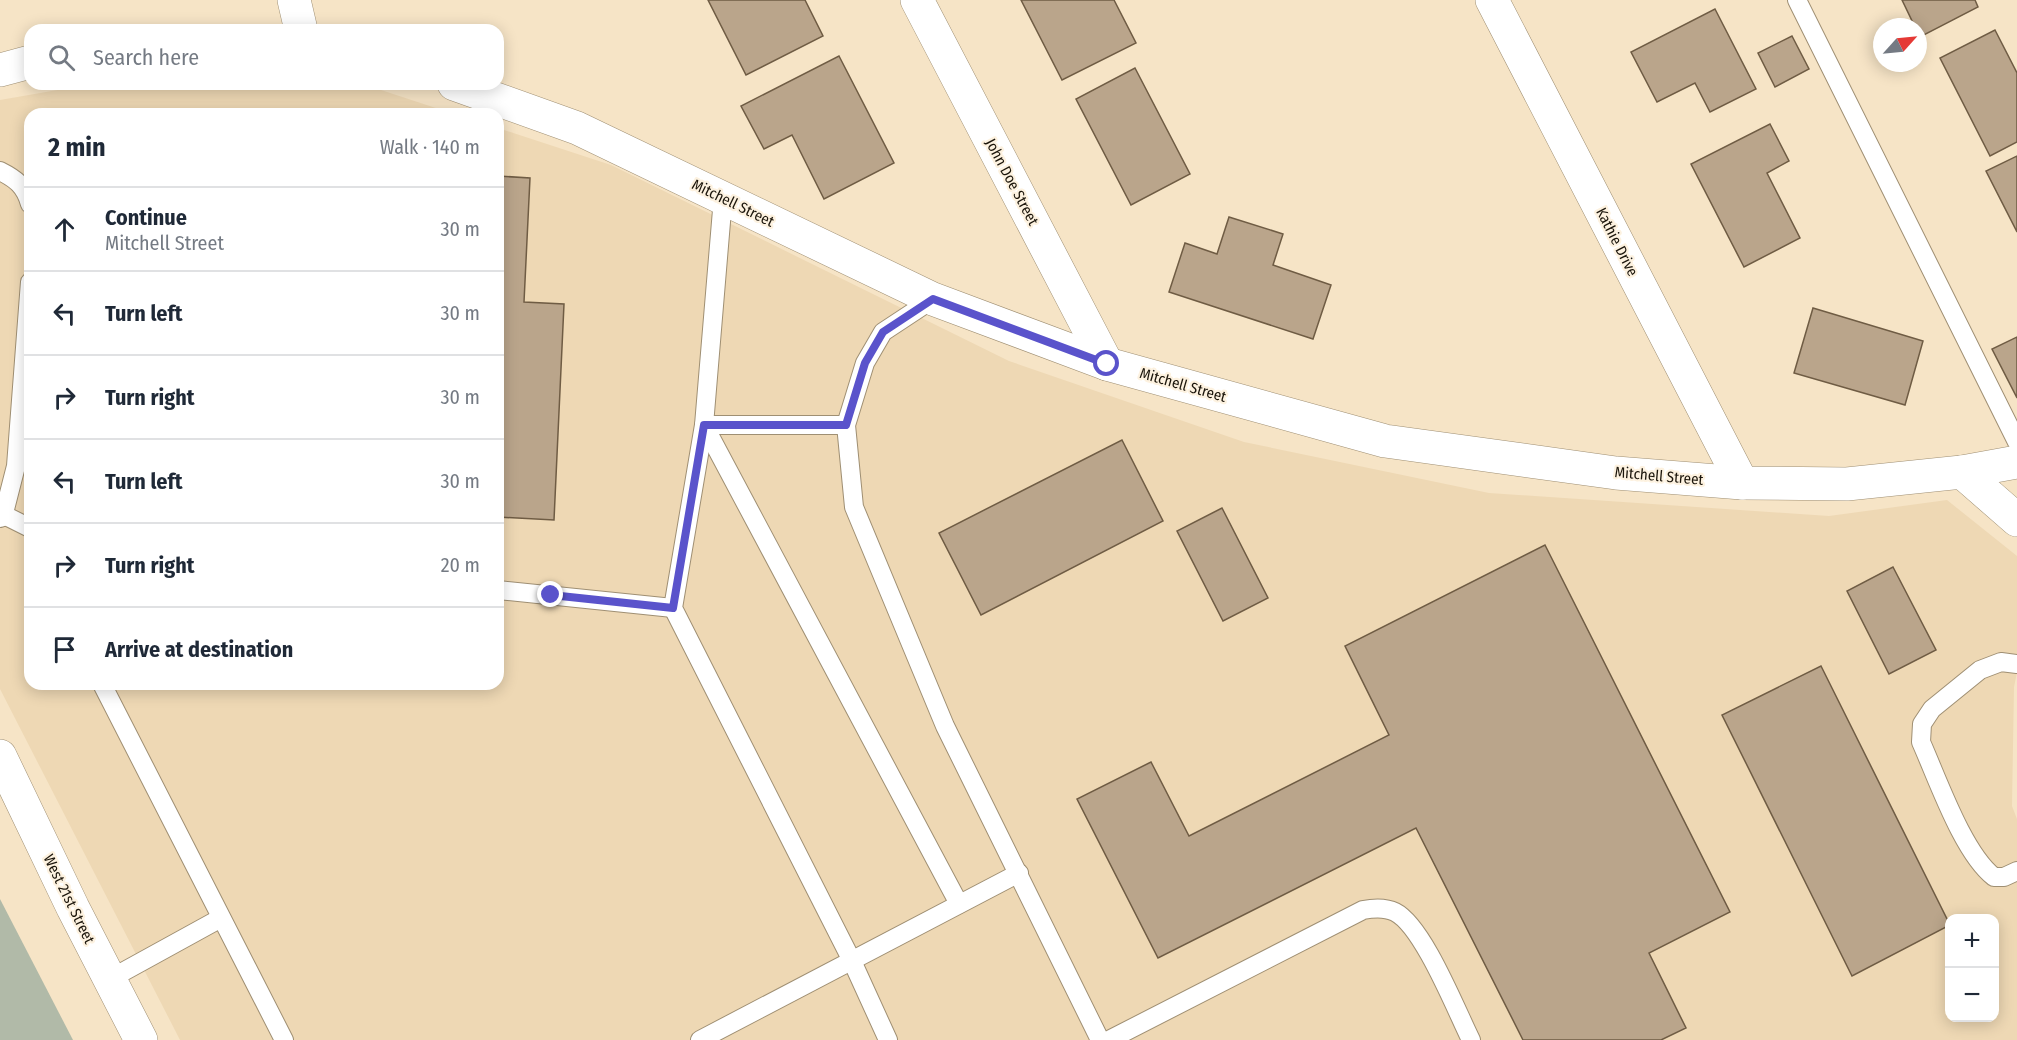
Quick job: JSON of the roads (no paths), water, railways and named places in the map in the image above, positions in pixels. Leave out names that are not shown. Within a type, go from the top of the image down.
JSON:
[{"type":"street","points":[[294,0],[300,24]]},
{"type":"street","name":"John Doe Street","points":[[917,0],[1107,364]]},
{"type":"street","name":"Kathie Drive","points":[[1492,0],[1742,483]]},
{"type":"street","points":[[0,70],[24,64]]},
{"type":"street","name":"Mitchell Street","points":[[471,90],[577,128],[933,299],[1107,364],[1384,441],[1616,473],[1742,483],[1846,484],[1962,472],[2017,462]]},
{"type":"street","points":[[1962,472],[2017,520]]},
{"type":"street","name":"West 21st Street","points":[[0,756],[141,1040]]},
{"type":"lane","points":[[1797,0],[2017,442]]},
{"type":"lane","points":[[0,171],[15,178],[24,188]]},
{"type":"lane","points":[[723,198],[704,425],[673,608],[852,961],[888,1040]]},
{"type":"lane","points":[[933,299],[883,332],[865,363],[846,425],[854,507],[945,726],[1100,1040]]},
{"type":"lane","points":[[24,361],[16,466],[1,516],[24,526]]},
{"type":"lane","points":[[704,425],[846,425]]},
{"type":"lane","points":[[704,425],[959,904]]},
{"type":"lane","points":[[504,591],[673,608]]},
{"type":"lane","points":[[2017,664],[2001,662],[1980,670],[1932,709],[1922,724],[1921,742],[1970,849],[1982,868],[1994,877],[2004,877],[2017,871]]},
{"type":"lane","points":[[105,690],[284,1040]]},
{"type":"lane","points":[[700,1040],[1018,873]]},
{"type":"lane","points":[[1109,1040],[1363,910],[1379,908],[1396,912],[1417,932],[1471,1040]]},
{"type":"lane","points":[[110,979],[221,918]]}]
